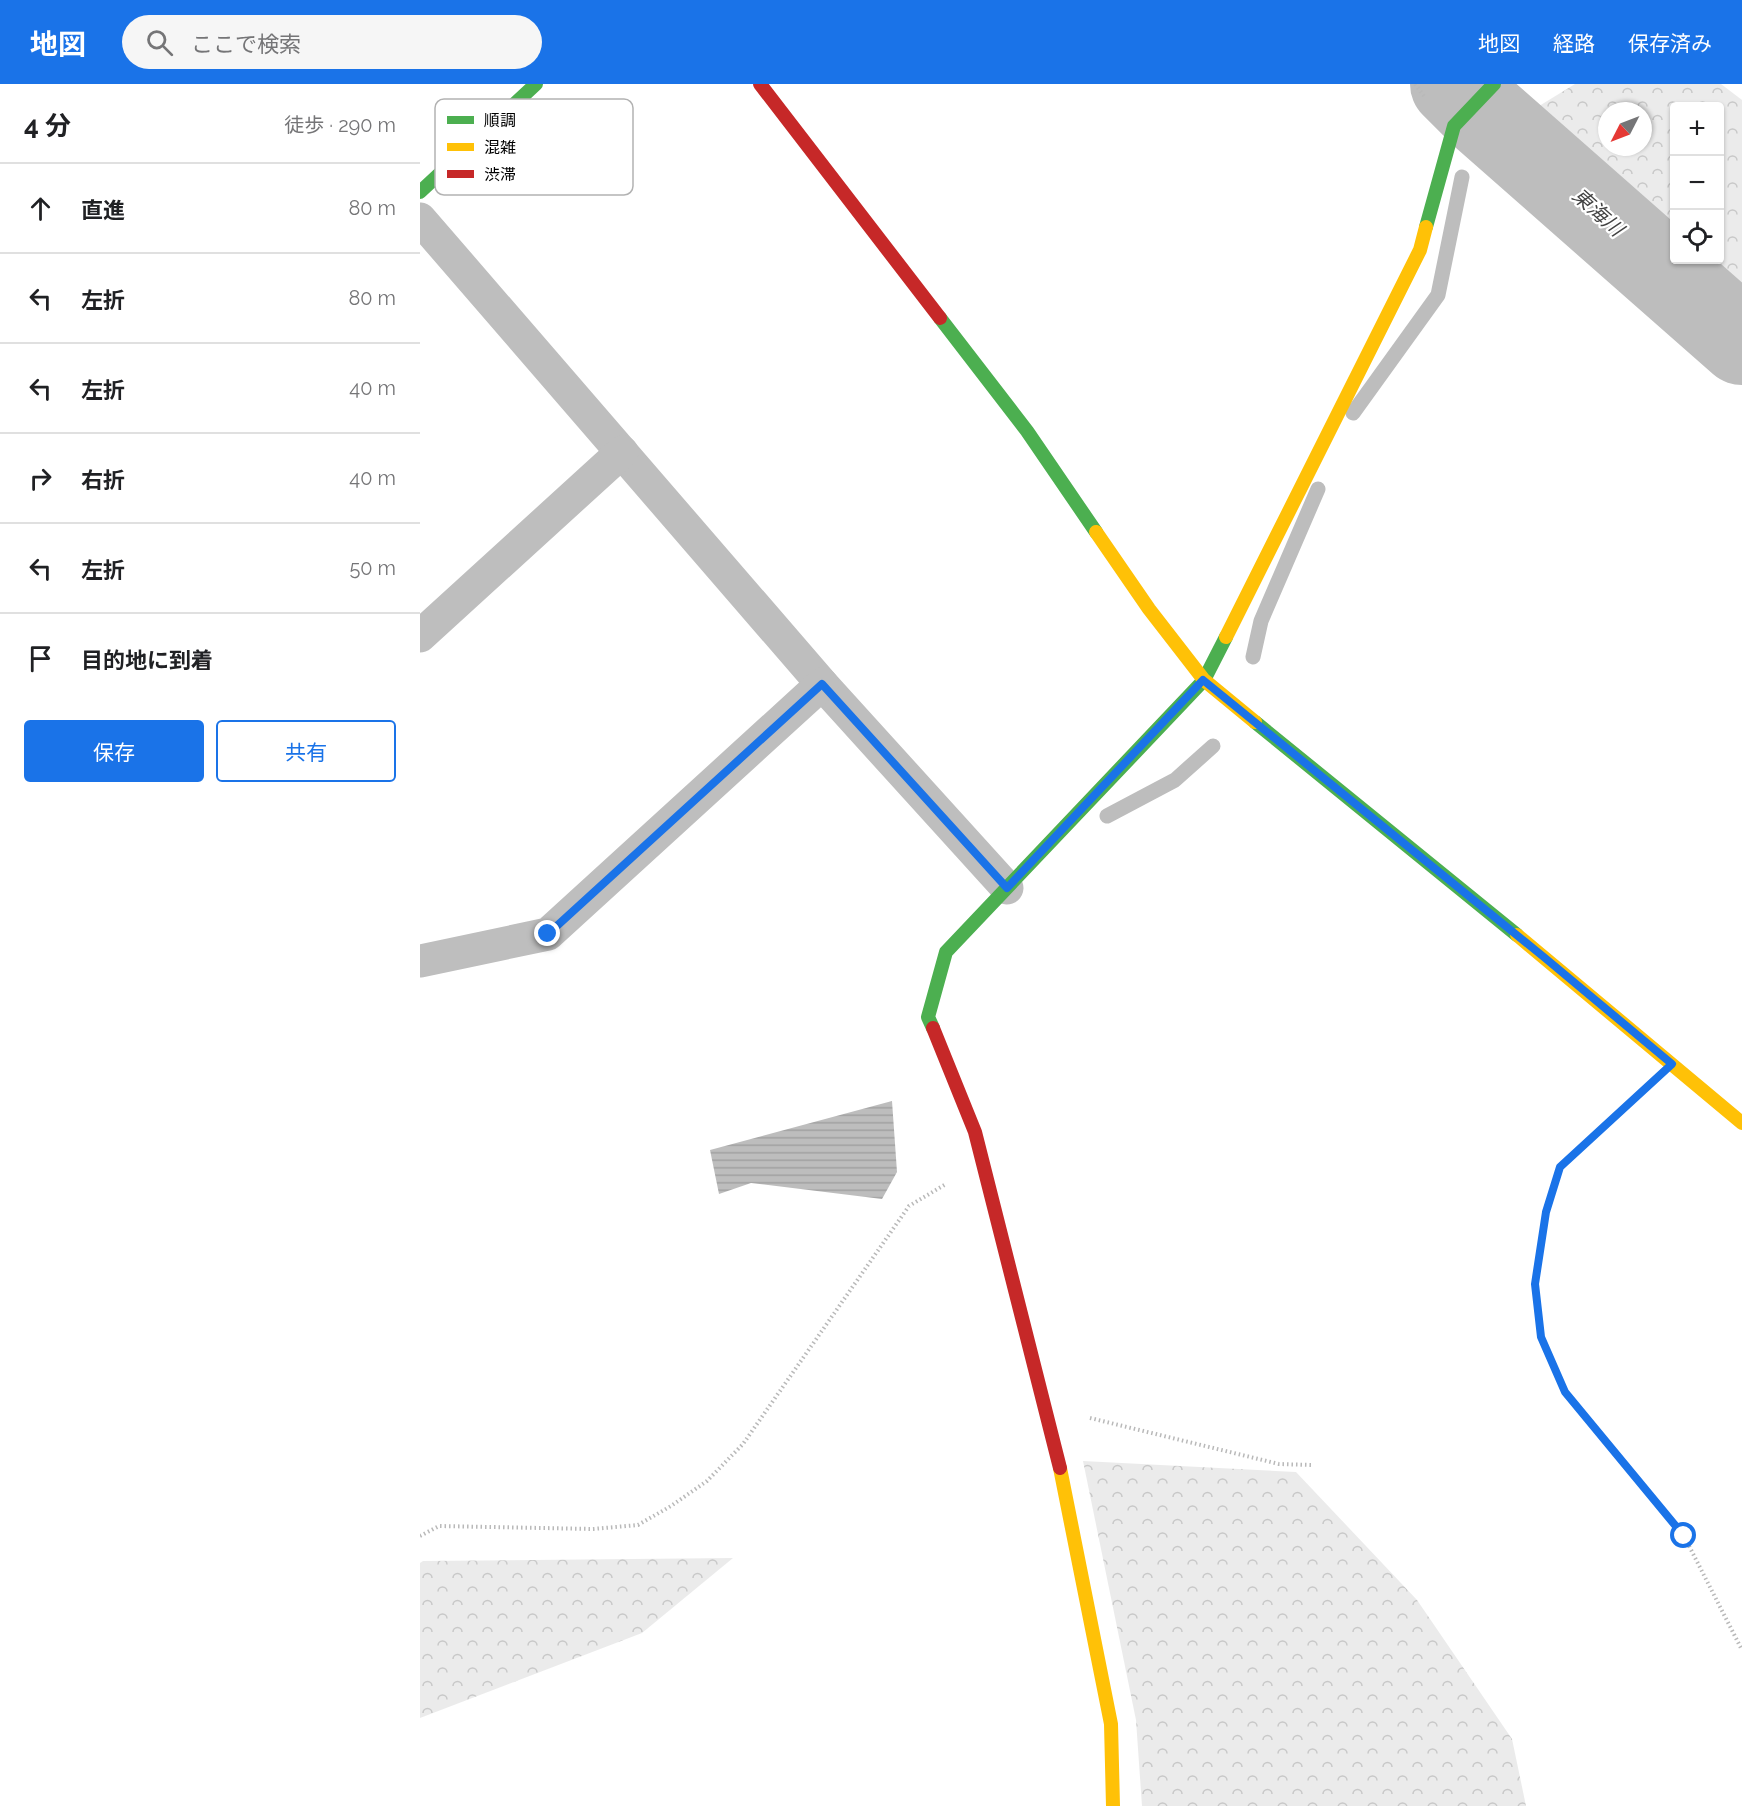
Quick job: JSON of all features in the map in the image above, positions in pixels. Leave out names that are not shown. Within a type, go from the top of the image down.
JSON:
[{"type":"street","points":[[520,99],[536,84]]},
{"type":"street","points":[[760,84],[1027,431],[1149,609],[1203,680],[1545,958],[1742,1124]]},
{"type":"street","points":[[1113,1806],[1110,1724],[1064,1486],[975,1132],[927,1017],[946,952],[1203,680],[1420,250],[1454,126],[1494,84]]},
{"type":"street","points":[[420,192],[435,178]]},
{"type":"street","points":[[420,219],[822,684],[1007,888]]},
{"type":"street","points":[[420,636],[622,452]]},
{"type":"street","points":[[420,961],[548,934],[822,684]]},
{"type":"path","points":[[1672,1064],[1560,1167],[1546,1212],[1535,1284],[1541,1337],[1565,1392],[1684,1536],[1742,1650]]},
{"type":"path","points":[[420,1536],[440,1526],[593,1529],[638,1525],[671,1506],[707,1480],[743,1444],[909,1206],[982,1161]]},
{"type":"path","points":[[1046,1415],[1060,1411],[1279,1464],[1312,1465]]},
{"type":"green space","points":[[1575,84],[1721,84],[1742,100],[1742,306],[1692,264],[1724,264],[1724,102],[1670,102],[1670,246],[1521,117]]},
{"type":"green space","points":[[1083,1461],[1296,1472],[1417,1600],[1512,1739],[1526,1806],[1142,1806],[1136,1720]]},
{"type":"green space","points":[[733,1558],[642,1633],[420,1718],[420,1563],[423,1561]]},
{"type":"shaded area","points":[[892,1101],[897,1172],[882,1199],[751,1183],[719,1194],[710,1150]]},
{"type":"waterway","name":"東海川","points":[[1454,84],[1484,114],[1742,341]]},
{"type":"waterway","points":[[1353,413],[1438,295],[1462,177]]},
{"type":"waterway","points":[[1253,657],[1261,621],[1318,489]]},
{"type":"waterway","points":[[1107,816],[1175,780],[1213,746]]},
{"type":"traffic: fast","points":[[520,99],[536,84]]},
{"type":"traffic: fast","points":[[1426,227],[1454,126],[1494,84]]},
{"type":"traffic: fast","points":[[420,192],[435,178]]},
{"type":"traffic: fast","points":[[940,318],[1027,431],[1096,532]]},
{"type":"traffic: fast","points":[[933,1028],[928,1017],[946,952],[1204,680],[1226,637]]},
{"type":"traffic: fast","points":[[1255,722],[1517,935]]},
{"type":"traffic: slow","points":[[1226,637],[1420,250],[1426,227]]},
{"type":"traffic: slow","points":[[1096,532],[1149,609],[1204,680],[1255,722]]},
{"type":"traffic: slow","points":[[1517,935],[1742,1123]]},
{"type":"traffic: slow","points":[[1060,1468],[1111,1724],[1113,1806]]},
{"type":"traffic: jam","points":[[760,84],[940,318]]},
{"type":"traffic: jam","points":[[933,1028],[975,1132],[1060,1468]]},
{"type":"route","points":[[548,934],[822,684],[1007,888],[1203,680],[1672,1064],[1560,1167],[1546,1212],[1535,1284],[1541,1337],[1565,1392],[1684,1536]]}]
